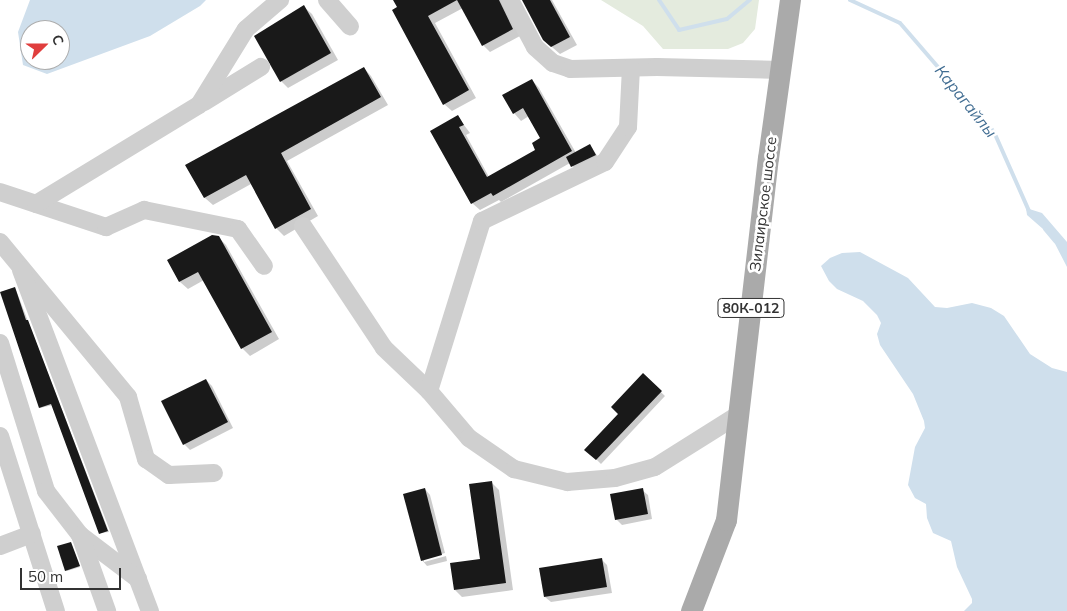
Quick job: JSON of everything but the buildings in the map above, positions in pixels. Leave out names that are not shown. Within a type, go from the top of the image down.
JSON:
[{"type":"main road","name":"Зилаирское шоссе","points":[[691,611],[726,520],[790,0]]},
{"type":"street","points":[[199,105],[246,29],[280,0]]},
{"type":"street","points":[[327,0],[350,26]]},
{"type":"street","points":[[510,0],[535,46],[553,63],[570,69],[781,70]]},
{"type":"street","points":[[36,204],[261,66]]},
{"type":"street","points":[[429,391],[482,221],[606,162],[628,127],[631,68]]},
{"type":"street","points":[[0,192],[106,227],[144,210],[238,229],[264,266]]},
{"type":"street","points":[[303,226],[384,348],[429,391],[469,438],[514,469],[567,482],[615,478],[654,467],[738,415]]},
{"type":"street","points":[[0,242],[128,397],[146,458],[169,474],[214,473]]},
{"type":"street","points":[[22,270],[150,611]]},
{"type":"street","points":[[0,343],[46,491],[80,535],[138,579]]},
{"type":"street","points":[[0,436],[5,472],[32,534],[56,611]]},
{"type":"street","points":[[0,546],[32,534]]},
{"type":"street","points":[[80,535],[107,611]]},
{"type":"shaded area","points":[[601,0],[759,0],[755,29],[743,43],[728,49],[663,49],[643,26]]},
{"type":"water","points":[[30,0],[206,0],[200,6],[150,36],[70,66],[70,20],[22,20]]},
{"type":"water","points":[[20,27],[20,45],[18,32]]},
{"type":"water","points":[[36,70],[58,70],[47,74]]},
{"type":"water","points":[[1026,208],[1042,213],[1067,242],[1067,267],[1051,236],[1027,215]]},
{"type":"water","points":[[860,252],[908,278],[935,307],[947,308],[972,303],[991,308],[1004,316],[1030,354],[1052,368],[1067,372],[1067,611],[964,611],[972,603],[972,599],[957,567],[951,541],[933,533],[927,518],[926,504],[915,498],[908,485],[915,447],[925,428],[913,394],[880,345],[877,334],[881,323],[877,315],[863,301],[837,289],[829,281],[821,266],[830,258],[842,253]]},
{"type":"waterway","name":"Карагайлы","points":[[659,0],[679,30],[727,19],[750,0]]},
{"type":"waterway","name":"Карагайлы","points":[[850,0],[900,23],[994,132],[1029,211]]},
{"type":"waterway","name":"Карагайлы","points":[[1045,229],[1055,241]]}]
